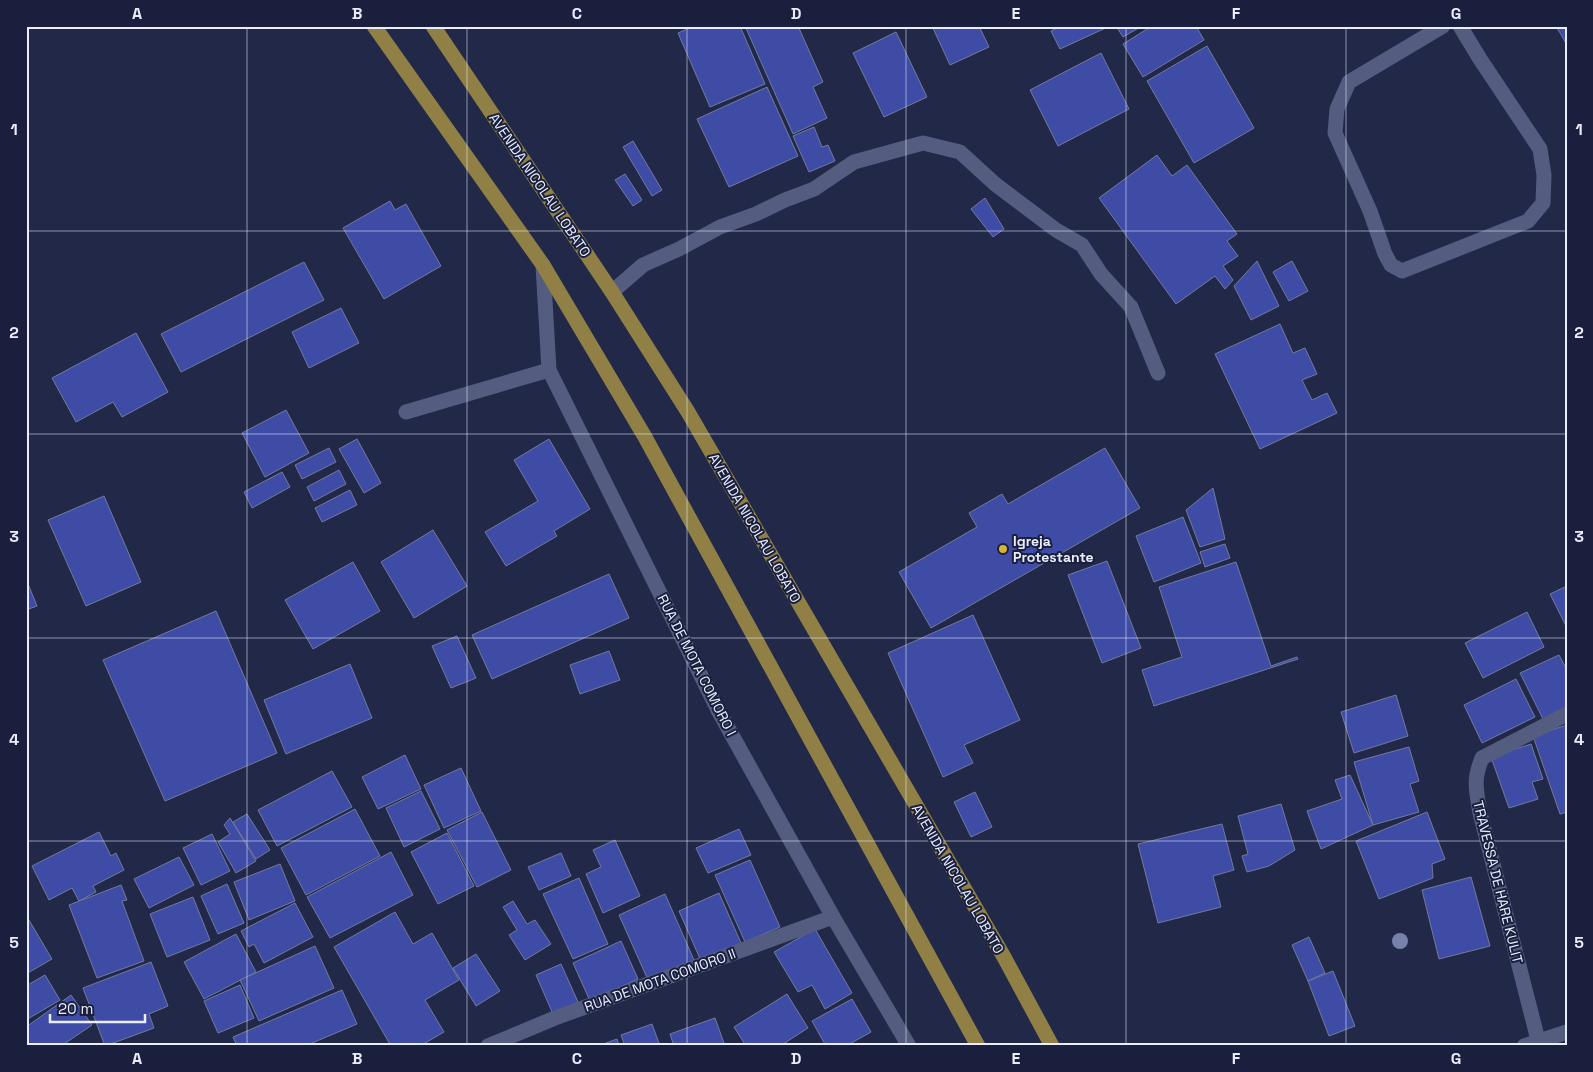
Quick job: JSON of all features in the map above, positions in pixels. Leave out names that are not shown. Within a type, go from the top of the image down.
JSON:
[{"type":"main road","points":[[374,26],[544,265],[645,437],[978,1046]]},
{"type":"main road","name":"AVENIDA NICOLAU LOBATO","points":[[433,26],[612,292],[688,412],[1004,957],[1052,1046]]},
{"type":"street","points":[[1442,26],[1349,82],[1338,109],[1335,133],[1370,211],[1385,254],[1391,266],[1402,271],[1528,221],[1543,203],[1544,175],[1540,149],[1460,26]]},
{"type":"street","points":[[612,292],[643,265],[679,249],[720,227],[814,189],[854,162],[923,144],[960,152],[995,184],[1056,230],[1082,245],[1101,274],[1131,307],[1158,373]]},
{"type":"street","name":"RUA DE MOTA COMORO I","points":[[544,265],[549,370],[718,710],[833,917],[909,1046]]},
{"type":"street","points":[[406,412],[549,370]]},
{"type":"street","name":"TRAVESSA DE HARE KULIT","points":[[1531,1043],[1480,813],[1476,788],[1476,772],[1482,758],[1567,714]]},
{"type":"street","name":"RUA DE MOTA COMORO II","points":[[488,1046],[555,1018],[833,917]]},
{"type":"street","points":[[1531,1043],[1567,1032]]},
{"type":"building","points":[[694,26],[740,26],[765,84],[710,107],[678,33]]},
{"type":"building","points":[[745,26],[798,26],[823,82],[813,87],[827,118],[793,134]]},
{"type":"building","points":[[932,26],[979,26],[989,47],[950,65]]},
{"type":"building","points":[[1061,26],[1110,26],[1060,49],[1051,31]]},
{"type":"building","points":[[1116,26],[1142,26],[1123,37]]},
{"type":"building","points":[[1152,26],[1196,26],[1204,40],[1143,77],[1123,44]]},
{"type":"building","points":[[1556,26],[1567,26],[1567,45]]},
{"type":"building","points":[[896,32],[927,97],[884,117],[853,53]]},
{"type":"building","points":[[1207,46],[1254,128],[1194,163],[1147,81]]},
{"type":"building","points":[[1101,53],[1129,109],[1058,146],[1030,90]]},
{"type":"building","points":[[767,87],[798,156],[729,187],[697,119]]},
{"type":"building","points":[[814,127],[822,147],[828,145],[835,161],[809,172],[793,136]]},
{"type":"building","points":[[633,141],[662,190],[652,196],[623,147]]},
{"type":"building","points":[[1157,155],[1172,176],[1187,165],[1237,234],[1227,241],[1238,256],[1223,266],[1233,280],[1225,289],[1215,276],[1176,304],[1099,198]]},
{"type":"building","points":[[625,174],[642,200],[633,206],[615,180]]},
{"type":"building","points":[[985,198],[1004,229],[993,237],[971,209]]},
{"type":"building","points":[[390,201],[395,210],[406,204],[441,266],[384,299],[343,228]]},
{"type":"building","points":[[1257,261],[1279,306],[1251,320],[1234,286]]},
{"type":"building","points":[[1292,261],[1308,291],[1289,301],[1273,272]]},
{"type":"building","points":[[304,262],[324,300],[181,372],[161,334]]},
{"type":"building","points":[[341,308],[359,343],[309,368],[292,332]]},
{"type":"building","points":[[1280,324],[1293,353],[1305,348],[1317,374],[1302,380],[1312,400],[1327,393],[1337,413],[1260,449],[1215,354]]},
{"type":"building","points":[[136,333],[168,392],[122,417],[113,402],[76,422],[52,378]]},
{"type":"building","points":[[286,410],[309,453],[265,477],[242,433]]},
{"type":"building","points":[[357,439],[381,483],[364,493],[339,449]]},
{"type":"building","points":[[549,439],[590,509],[554,531],[557,536],[506,566],[485,532],[538,501],[514,460]]},
{"type":"building","points":[[329,448],[336,462],[302,479],[295,465]]},
{"type":"building","name":"Igreja Protestante","points":[[1105,448],[1140,508],[931,628],[899,572],[977,527],[969,513],[1002,494],[1008,504]]},
{"type":"building","points":[[339,470],[346,484],[314,501],[307,487]]},
{"type":"building","points":[[282,472],[290,487],[252,508],[244,492]]},
{"type":"building","points":[[1213,488],[1225,539],[1200,547],[1186,510]]},
{"type":"building","points":[[350,490],[357,505],[322,522],[315,508]]},
{"type":"building","points":[[104,496],[141,582],[86,606],[48,520]]},
{"type":"building","points":[[1183,517],[1201,563],[1154,582],[1136,536]]},
{"type":"building","points":[[433,530],[467,586],[414,618],[381,562]]},
{"type":"building","points":[[1225,544],[1230,558],[1205,567],[1200,552]]},
{"type":"building","points":[[1107,561],[1141,648],[1102,663],[1068,575]]},
{"type":"building","points":[[353,562],[380,611],[313,649],[285,600]]},
{"type":"building","points":[[1236,562],[1271,666],[1297,657],[1298,659],[1154,706],[1142,670],[1182,657],[1159,587]]},
{"type":"building","points":[[609,574],[629,618],[492,679],[472,635]]},
{"type":"building","points":[[26,579],[37,606],[26,610]]},
{"type":"building","points":[[1567,586],[1567,625],[1566,626],[1550,594]]},
{"type":"building","points":[[216,611],[277,753],[165,801],[103,660]]},
{"type":"building","points":[[1527,612],[1544,647],[1483,678],[1465,643]]},
{"type":"building","points":[[973,615],[1020,720],[964,745],[973,763],[943,777],[888,653]]},
{"type":"building","points":[[457,636],[476,678],[451,688],[432,646]]},
{"type":"building","points":[[609,651],[620,680],[580,694],[570,665]]},
{"type":"building","points":[[1559,655],[1567,670],[1567,707],[1543,719],[1520,673]]},
{"type":"building","points":[[350,664],[372,718],[286,754],[264,700]]},
{"type":"building","points":[[1516,679],[1535,717],[1482,743],[1464,705]]},
{"type":"building","points":[[1396,695],[1408,736],[1354,753],[1341,712]]},
{"type":"building","points":[[1567,725],[1567,812],[1560,814],[1533,736]]},
{"type":"building","points":[[1531,744],[1543,779],[1532,782],[1538,799],[1509,808],[1491,757]]},
{"type":"building","points":[[1409,747],[1419,781],[1410,784],[1419,812],[1373,825],[1354,762]]},
{"type":"building","points":[[405,755],[421,789],[378,809],[362,777]]},
{"type":"building","points":[[461,768],[481,811],[444,828],[424,785]]},
{"type":"building","points":[[332,771],[352,807],[277,846],[258,810]]},
{"type":"building","points":[[1350,775],[1373,825],[1321,849],[1307,811],[1342,799],[1335,780]]},
{"type":"building","points":[[421,791],[440,829],[404,847],[386,808]]},
{"type":"building","points":[[975,792],[992,827],[971,837],[954,802]]},
{"type":"building","points":[[1281,804],[1295,850],[1269,866],[1247,872],[1242,856],[1248,854],[1238,816]]},
{"type":"building","points":[[355,809],[380,856],[306,895],[281,848]]},
{"type":"building","points":[[482,812],[511,870],[477,887],[447,830]]},
{"type":"building","points":[[1427,812],[1445,859],[1432,864],[1433,878],[1379,899],[1356,841]]},
{"type":"building","points":[[247,814],[270,850],[256,859],[233,822]]},
{"type":"building","points":[[230,818],[256,861],[236,873],[218,842],[230,834],[224,825]]},
{"type":"building","points":[[1222,824],[1234,870],[1213,876],[1221,907],[1158,923],[1138,844]]},
{"type":"building","points":[[739,829],[751,855],[708,873],[696,848]]},
{"type":"building","points":[[99,832],[111,856],[116,853],[124,870],[93,886],[96,892],[79,901],[72,888],[49,900],[32,866]]},
{"type":"building","points":[[447,833],[474,886],[438,904],[411,852]]},
{"type":"building","points":[[212,834],[230,871],[201,885],[183,848]]},
{"type":"building","points":[[615,840],[640,896],[603,913],[586,874],[601,867],[593,850]]},
{"type":"building","points":[[391,852],[413,895],[330,938],[307,897]]},
{"type":"building","points":[[561,853],[571,876],[539,890],[528,867]]},
{"type":"building","points":[[179,857],[194,885],[149,908],[134,879]]},
{"type":"building","points":[[750,860],[780,927],[745,942],[715,875]]},
{"type":"building","points":[[280,864],[295,901],[249,920],[234,882]]},
{"type":"building","points":[[1471,877],[1490,946],[1439,959],[1422,890]]},
{"type":"building","points":[[579,878],[608,944],[573,959],[543,894]]},
{"type":"building","points":[[227,884],[244,923],[218,934],[201,896]]},
{"type":"building","points":[[121,885],[127,900],[122,901],[144,961],[97,978],[69,905]]},
{"type":"building","points":[[719,893],[741,943],[701,961],[679,911]]},
{"type":"building","points":[[665,894],[694,960],[648,980],[619,915]]},
{"type":"building","points":[[193,897],[210,940],[167,957],[150,914]]},
{"type":"building","points":[[513,901],[527,924],[535,920],[551,944],[525,960],[509,935],[517,930],[503,907]]},
{"type":"building","points":[[295,903],[313,937],[264,963],[254,944],[249,947],[241,931]]},
{"type":"building","points":[[395,912],[413,944],[432,933],[459,980],[425,1000],[444,1032],[420,1046],[391,1046],[334,947]]},
{"type":"building","points":[[26,915],[52,959],[26,974]]},
{"type":"building","points":[[815,929],[852,993],[825,1009],[812,985],[798,992],[774,952]]},
{"type":"building","points":[[236,934],[256,972],[204,999],[184,962]]},
{"type":"building","points":[[1309,937],[1325,973],[1308,981],[1292,945]]},
{"type":"building","points":[[621,941],[638,979],[590,1001],[573,963]]},
{"type":"building","points":[[315,946],[334,988],[259,1021],[240,980]]},
{"type":"building","points":[[476,954],[500,991],[476,1006],[453,968]]},
{"type":"building","points":[[151,962],[168,1006],[149,1014],[154,1028],[105,1046],[83,988]]},
{"type":"building","points":[[561,964],[578,1002],[553,1014],[536,975]]},
{"type":"building","points":[[1333,971],[1355,1026],[1329,1036],[1308,981]]},
{"type":"building","points":[[45,975],[60,1000],[26,1020],[26,986]]},
{"type":"building","points":[[240,985],[254,1018],[218,1033],[204,1001]]},
{"type":"building","points":[[342,990],[357,1024],[305,1046],[237,1046],[233,1037]]},
{"type":"building","points":[[787,994],[808,1028],[780,1046],[746,1046],[734,1027]]},
{"type":"building","points":[[71,995],[92,1025],[61,1046],[26,1046],[26,1027]]},
{"type":"building","points":[[852,999],[871,1032],[846,1046],[826,1046],[812,1021]]},
{"type":"building","points":[[715,1018],[725,1046],[674,1046],[670,1034]]},
{"type":"building","points":[[652,1024],[660,1046],[625,1046],[621,1035]]},
{"type":"building","points":[[617,1039],[619,1046],[598,1046]]},
{"type":"place","name":"Igreja Protestante","points":[[1003,549]]}]
